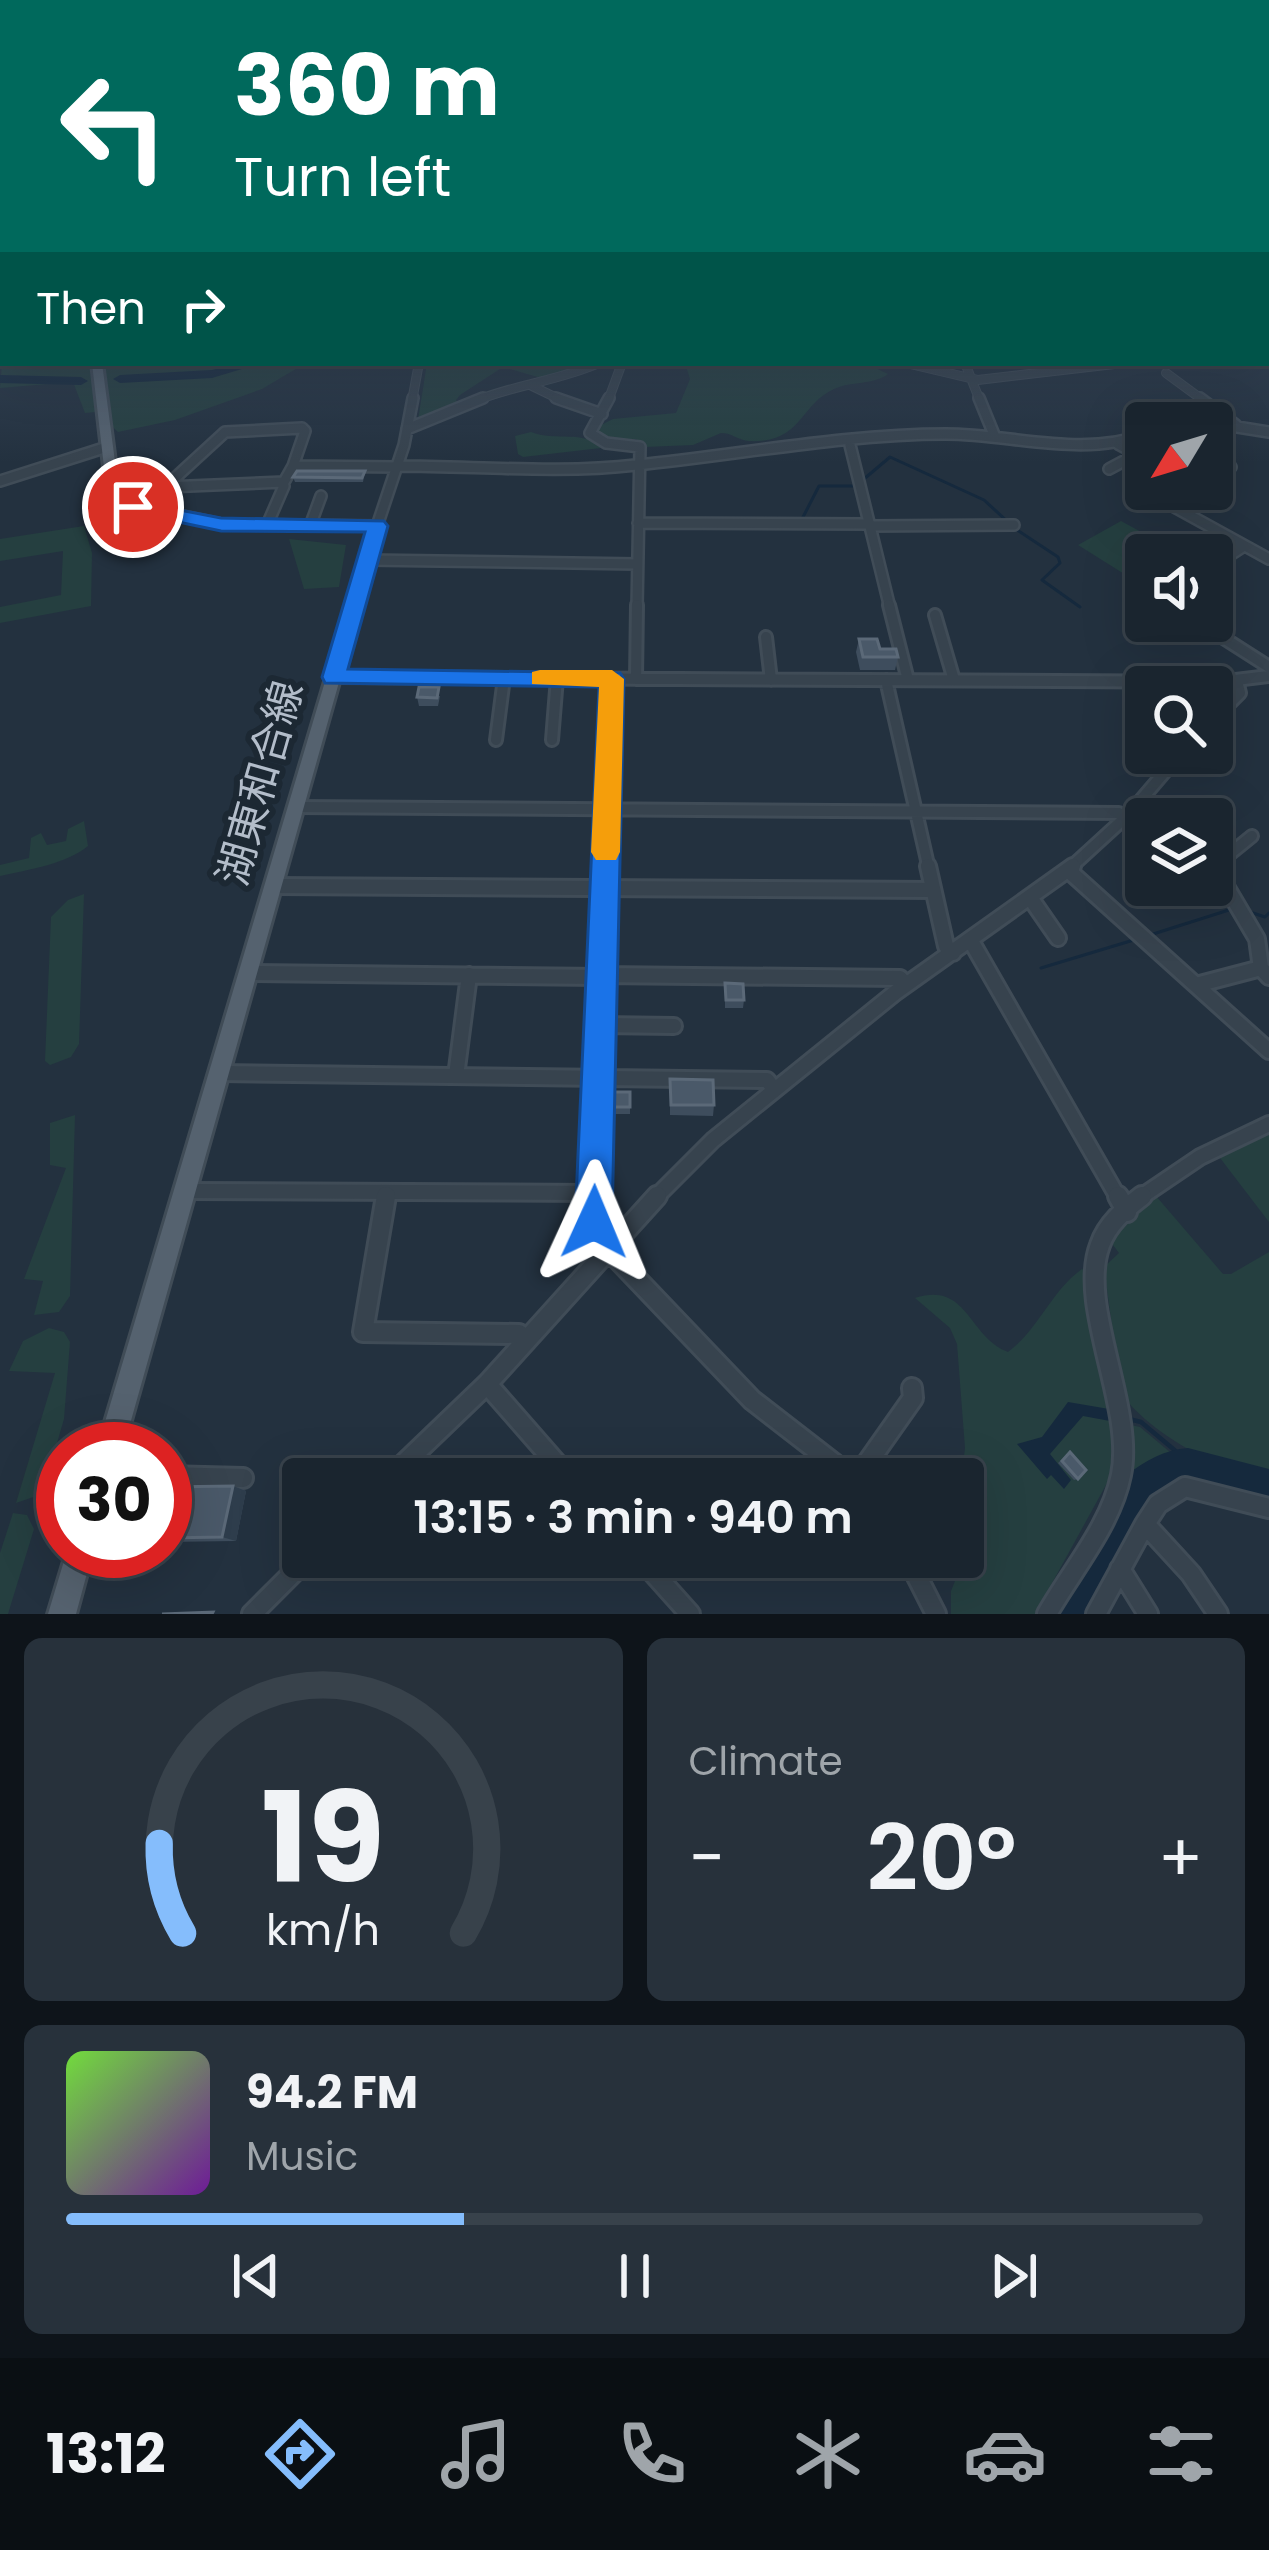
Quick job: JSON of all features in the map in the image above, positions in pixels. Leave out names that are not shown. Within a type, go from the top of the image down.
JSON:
[{"type":"main road","points":[[97,366],[112,493],[122,502],[214,524],[377,526]]},
{"type":"main road","name":"湖東和合線","points":[[118,1422],[377,526]]},
{"type":"main road","points":[[62,1614],[72,1578]]},
{"type":"street","points":[[377,526],[398,466],[418,366]]},
{"type":"street","points":[[407,429],[528,382],[562,380],[592,366]]},
{"type":"street","points":[[621,366],[591,436],[640,447],[636,679]]},
{"type":"street","points":[[918,366],[972,380],[1098,366]]},
{"type":"street","points":[[966,366],[995,437]]},
{"type":"street","points":[[1015,366],[1023,375]]},
{"type":"street","points":[[1166,373],[1237,425]]},
{"type":"street","points":[[528,382],[579,409],[602,414]]},
{"type":"street","points":[[1233,425],[1269,432]]},
{"type":"street","points":[[122,502],[165,487],[284,482],[305,431],[228,431],[165,487]]},
{"type":"street","points":[[292,466],[639,466],[711,454],[939,435],[1125,441]]},
{"type":"street","points":[[1109,469],[1137,454],[1118,442]]},
{"type":"street","points":[[850,445],[908,680]]},
{"type":"street","points":[[0,481],[107,448]]},
{"type":"street","points":[[267,525],[284,486]]},
{"type":"street","points":[[310,526],[320,496]]},
{"type":"street","points":[[1179,510],[1269,559]]},
{"type":"street","points":[[638,524],[1014,525]]},
{"type":"street","points":[[1233,553],[1244,546]]},
{"type":"street","points":[[368,560],[638,564]]},
{"type":"street","points":[[935,615],[954,680]]},
{"type":"street","points":[[766,637],[771,680]]},
{"type":"street","points":[[1227,642],[1269,671]]},
{"type":"street","points":[[334,677],[1237,681],[1269,671]]},
{"type":"street","points":[[496,740],[505,678]]},
{"type":"street","points":[[552,740],[557,678]]},
{"type":"street","points":[[612,679],[594,1222],[607,1248],[752,1400],[828,1458]]},
{"type":"street","points":[[886,680],[946,946],[953,953]]},
{"type":"street","points":[[1233,699],[1241,691],[1237,681]]},
{"type":"street","points":[[1143,798],[1163,774]]},
{"type":"street","points":[[296,807],[1119,813],[1125,817]]},
{"type":"street","points":[[410,1458],[487,1384],[607,1248],[713,1140],[906,985],[1069,870],[1125,819]]},
{"type":"street","points":[[1233,850],[1252,836]]},
{"type":"street","points":[[1069,870],[1269,1051]]},
{"type":"street","points":[[275,886],[933,890]]},
{"type":"street","points":[[1196,985],[1265,972],[1257,939],[1233,897]]},
{"type":"street","points":[[1031,899],[1058,938]]},
{"type":"street","points":[[971,940],[1127,1212]]},
{"type":"street","points":[[250,973],[900,979],[906,985]]},
{"type":"street","points":[[456,1076],[469,975]]},
{"type":"street","points":[[600,1025],[674,1026]]},
{"type":"street","points":[[220,1073],[767,1080],[774,1089]]},
{"type":"street","points":[[1047,1614],[1115,1493],[1122,1462],[1097,1257],[1106,1232],[1176,1171],[1224,1142],[1269,1124]]},
{"type":"street","points":[[185,1191],[594,1193]]},
{"type":"street","points":[[386,1194],[363,1332],[519,1334],[526,1341]]},
{"type":"street","points":[[487,1384],[552,1458]]},
{"type":"street","points":[[870,1458],[913,1398],[912,1388]]},
{"type":"street","points":[[192,1477],[243,1478]]},
{"type":"street","points":[[1096,1614],[1163,1493],[1186,1485],[1269,1508]]},
{"type":"street","points":[[1144,1524],[1191,1574],[1218,1614]]},
{"type":"street","points":[[1120,1569],[1148,1614]]},
{"type":"street","points":[[252,1614],[288,1578]]},
{"type":"street","points":[[657,1578],[689,1614]]},
{"type":"street","points":[[918,1578],[936,1614]]},
{"type":"green space","points":[[2,366],[301,366],[262,389],[175,420],[118,432],[96,412],[85,413],[73,382],[0,388]]},
{"type":"green space","points":[[427,366],[588,366],[541,378],[503,367],[460,395],[456,400],[460,405],[418,420]]},
{"type":"green space","points":[[686,366],[871,366],[888,374],[834,389],[790,430],[766,440],[748,441],[721,433],[693,445],[644,447],[636,439],[617,443],[596,437],[595,428],[613,419],[676,413],[690,379]]},
{"type":"green space","points":[[531,432],[587,439],[601,448],[523,457],[518,454],[515,436]]},
{"type":"green space","points":[[1121,521],[1145,534],[1125,534],[1125,574],[1078,545]]},
{"type":"green space","points":[[84,526],[92,553],[91,606],[0,623],[0,607],[61,595],[63,551],[0,561],[0,539]]},
{"type":"green space","points":[[289,539],[346,545],[339,587],[304,589]]},
{"type":"green space","points":[[84,821],[88,846],[79,852],[0,876],[0,865],[29,858],[31,838],[41,833],[47,845],[66,841],[68,829]]},
{"type":"green space","points":[[84,894],[79,1044],[71,1057],[50,1065],[45,1061],[51,917],[68,900]]},
{"type":"green space","points":[[75,1115],[70,1296],[59,1312],[34,1315],[43,1281],[24,1279],[66,1168],[50,1165],[50,1123]]},
{"type":"green space","points":[[1269,1131],[1269,1222],[1217,1154]]},
{"type":"green space","points":[[1156,1196],[1223,1274],[1269,1252],[1269,1476],[1229,1468],[1186,1448],[1148,1421],[1121,1393],[1104,1267],[1119,1253],[1110,1241]]},
{"type":"green space","points":[[1082,1269],[1091,1275],[1113,1443],[1112,1474],[1035,1614],[951,1614],[956,1578],[984,1578],[984,1458],[964,1458],[957,1344],[950,1328],[915,1298],[946,1297],[1008,1352]]},
{"type":"green space","points":[[49,1328],[64,1332],[70,1342],[63,1422],[40,1422],[55,1373],[9,1371],[23,1341]]},
{"type":"green space","points":[[1126,1424],[1140,1427],[1177,1458],[1148,1469],[1127,1489]]},
{"type":"green space","points":[[36,1436],[36,1496],[16,1503]]},
{"type":"green space","points":[[13,1513],[27,1515],[34,1529],[8,1614],[0,1614],[0,1553]]},
{"type":"water","points":[[1068,1402],[1109,1409],[1110,1421],[1083,1416],[1050,1454],[1071,1480],[1064,1489],[1051,1475],[1047,1479],[1017,1444],[1042,1437]]},
{"type":"building","points":[[297,471],[365,471],[362,478],[293,477]]},
{"type":"building","points":[[859,639],[877,639],[880,649],[896,649],[898,657],[863,657]]},
{"type":"building","points":[[419,687],[439,687],[437,698],[417,697]]},
{"type":"building","points":[[725,983],[743,984],[744,1000],[726,1000]]},
{"type":"building","points":[[670,1079],[713,1080],[714,1105],[671,1105]]},
{"type":"building","points":[[609,1092],[630,1092],[630,1107],[609,1107]]},
{"type":"building","points":[[1070,1452],[1086,1470],[1078,1479],[1062,1461]]},
{"type":"building","points":[[233,1486],[222,1537],[192,1538],[192,1487]]},
{"type":"waterway","points":[[120,379],[212,374],[243,366]]},
{"type":"waterway","points":[[0,379],[81,381]]},
{"type":"waterway","points":[[864,479],[890,457],[984,500],[1008,522]]},
{"type":"waterway","points":[[801,521],[819,486],[855,486]]},
{"type":"waterway","points":[[1014,528],[1058,557],[1060,563],[1042,580],[1080,607]]},
{"type":"waterway","points":[[1124,810],[1154,774]]},
{"type":"waterway","points":[[1067,862],[1115,818]]},
{"type":"waterway","points":[[1150,935],[1232,909]]},
{"type":"waterway","points":[[1247,911],[1265,917],[1269,913]]},
{"type":"waterway","points":[[1041,968],[1137,939]]},
{"type":"waterway","points":[[908,974],[920,966]]},
{"type":"waterway","points":[[1129,1419],[1141,1422],[1190,1463]]},
{"type":"waterway","points":[[1069,1614],[1139,1487],[1157,1473],[1188,1464],[1269,1485]]},
{"type":"slow traffic","points":[[540,678],[612,679],[606,852]]},
{"type":"route","points":[[133,507],[221,524],[377,526],[334,677],[612,679],[594,1222]]}]
